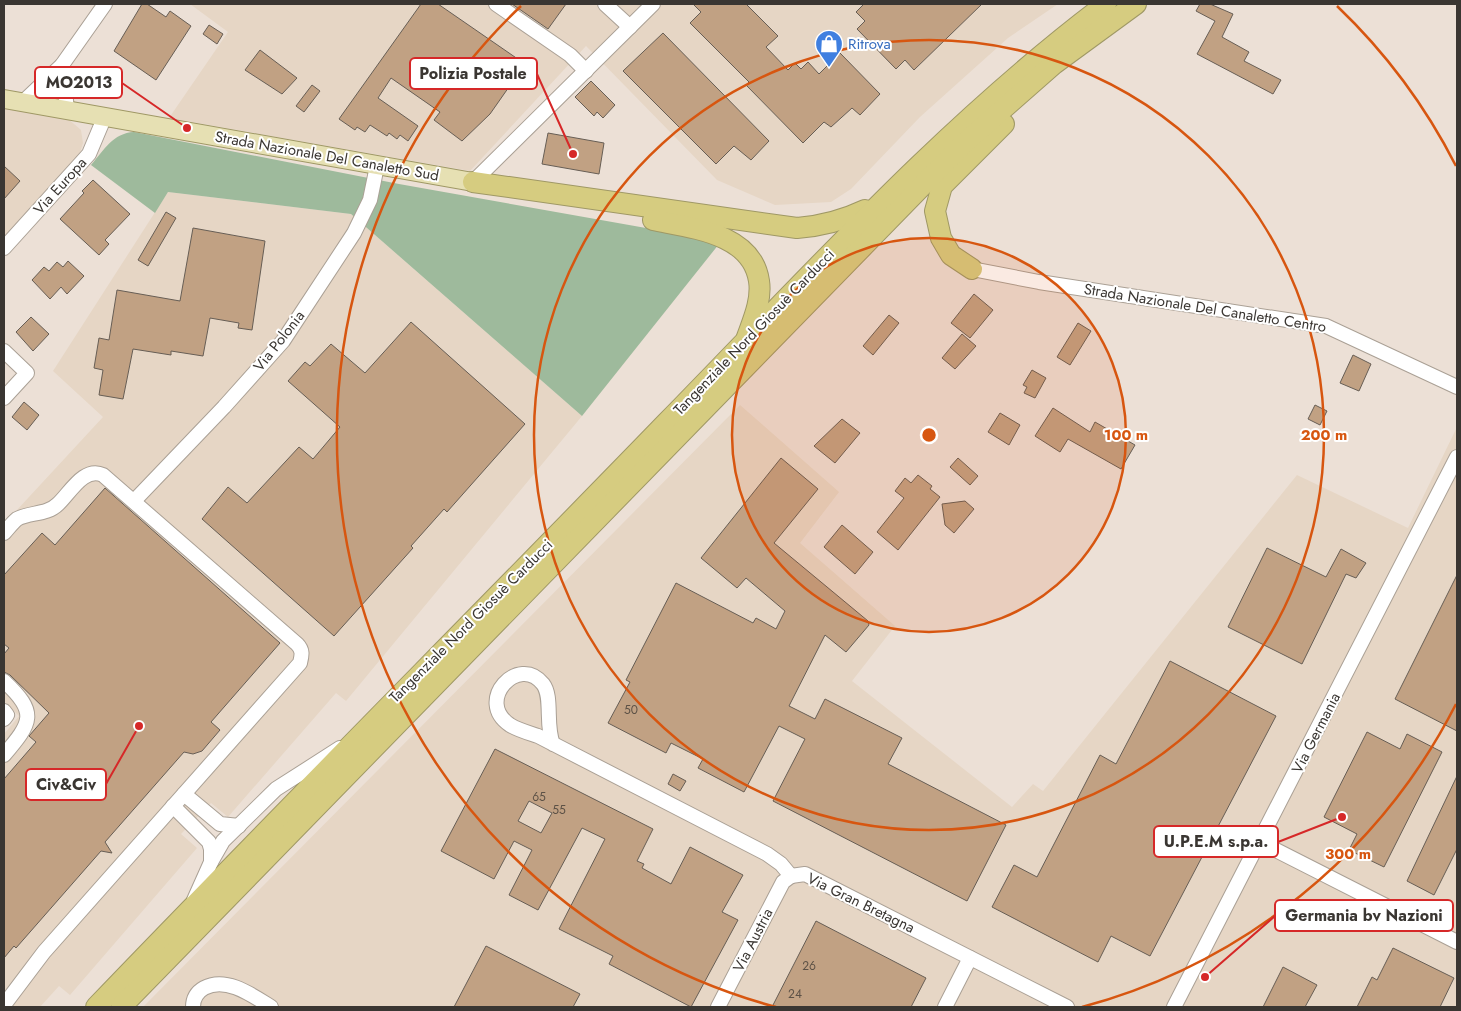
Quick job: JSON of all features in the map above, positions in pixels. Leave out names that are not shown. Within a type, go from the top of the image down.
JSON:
[{"type":"highway","name":"Tangenziale Nord Giosuè Carducci","points":[[96,1007],[359,735],[746,342],[846,235],[959,125],[1044,52],[1106,4]]},
{"type":"highway","name":"Tangenziale Nord Giosuè Carducci","points":[[125,1005],[861,251],[962,145],[1054,64],[1136,4]]},
{"type":"highway","points":[[972,269],[951,255],[941,238],[935,210],[942,186],[1010,118],[1016,98]]},
{"type":"highway","points":[[473,182],[797,228],[822,226],[842,220],[882,202]]},
{"type":"highway","points":[[473,182],[706,232],[729,241],[745,253],[755,266],[759,282],[758,299],[746,342]]},
{"type":"main road","name":"Strada Nazionale Del Canaletto Sud","points":[[4,98],[473,182]]},
{"type":"street","points":[[23,102],[62,65],[105,4]]},
{"type":"street","points":[[496,4],[570,56],[586,71]]},
{"type":"street","points":[[606,4],[630,27]]},
{"type":"street","points":[[473,182],[653,4]]},
{"type":"street","points":[[62,65],[67,109]]},
{"type":"street","name":"Via Europa","points":[[4,248],[89,154],[105,116]]},
{"type":"street","name":"Via Polonia","points":[[138,496],[224,407],[283,341],[354,233],[370,200],[377,166]]},
{"type":"street","name":"Strada Nazionale Del Canaletto Centro","points":[[972,269],[1039,282],[1326,326],[1457,387]]},
{"type":"street","points":[[4,351],[27,373],[4,398]]},
{"type":"street","name":"Via Germania","points":[[1174,1007],[1457,457]]},
{"type":"street","points":[[4,534],[16,520],[56,506],[76,485],[92,472],[104,475],[138,496],[302,649],[300,663],[44,952],[4,1005]]},
{"type":"street","name":"Via Gran Bretagna","points":[[553,744],[548,733],[548,702],[543,684],[526,674],[509,679],[498,692],[497,703],[501,716],[509,724],[553,744],[767,854],[781,864],[791,876],[805,874],[1067,1007]]},
{"type":"street","points":[[4,681],[23,701],[28,718],[22,734],[4,755]]},
{"type":"street","points":[[191,908],[211,862],[223,841],[276,789],[359,735]]},
{"type":"street","points":[[184,794],[220,824],[239,826]]},
{"type":"street","points":[[173,806],[209,842],[212,848],[211,862]]},
{"type":"street","points":[[1260,842],[1457,942]]},
{"type":"street","name":"Via Austria","points":[[718,1007],[783,882],[791,876]]},
{"type":"street","points":[[945,1007],[970,958]]},
{"type":"street","points":[[193,1007],[193,1001],[199,991],[211,984],[221,984],[253,995],[271,1007]]},
{"type":"shaded area","points":[[190,4],[1058,4],[1008,38],[920,117],[851,189],[831,202],[775,205],[717,180],[586,46],[470,171],[169,118],[228,32]]},
{"type":"shaded area","points":[[4,105],[67,118],[81,130],[83,143],[79,156],[4,238]]},
{"type":"shaded area","points":[[168,192],[351,214],[582,416],[346,701],[336,693],[228,817],[211,803],[181,834],[197,848],[70,995],[59,986],[40,1007],[4,1007],[4,734],[19,716],[4,701],[4,524],[103,417],[53,371]]},
{"type":"shaded area","points":[[740,405],[839,492],[800,543],[895,626],[852,681],[1012,807],[1033,784],[1043,791],[1297,475],[1408,528],[1457,427],[1457,1007],[143,1007]]},
{"type":"green space","points":[[134,132],[399,184],[691,236],[719,244],[582,416],[351,214],[168,192],[155,213],[91,165],[105,148],[120,135]]},
{"type":"building","points":[[142,4],[147,4],[166,17],[170,11],[191,26],[156,80],[114,51]]},
{"type":"building","points":[[421,4],[438,4],[525,64],[490,114],[462,141],[434,120],[440,112],[391,78],[378,98],[418,126],[408,141],[400,135],[397,139],[389,133],[387,136],[370,125],[365,132],[357,127],[355,130],[339,119]]},
{"type":"building","points":[[512,4],[566,4],[548,29]]},
{"type":"building","points":[[693,4],[746,4],[778,36],[766,47],[788,70],[795,63],[801,69],[808,62],[819,74],[840,53],[880,94],[860,115],[852,108],[831,127],[824,122],[803,143],[746,85],[749,82],[690,23],[701,12]]},
{"type":"building","points":[[864,4],[982,4],[914,70],[905,60],[896,69],[857,29],[865,21],[856,12]]},
{"type":"building","points":[[1200,4],[1210,4],[1233,14],[1222,37],[1249,52],[1244,61],[1281,80],[1273,94],[1197,54],[1215,21],[1196,11]]},
{"type":"building","points":[[209,25],[223,34],[217,44],[203,34]]},
{"type":"building","points":[[663,33],[769,141],[751,160],[734,146],[716,164],[623,71]]},
{"type":"building","points":[[260,50],[297,78],[282,94],[245,70]]},
{"type":"building","points":[[591,81],[615,105],[603,118],[597,112],[594,116],[575,97]]},
{"type":"building","points":[[312,85],[320,91],[304,112],[296,106]]},
{"type":"building","points":[[548,133],[604,143],[599,174],[542,164]]},
{"type":"building","points":[[4,166],[20,181],[4,199]]},
{"type":"building","points":[[93,180],[130,214],[105,240],[109,244],[99,255],[60,219],[84,193],[82,191]]},
{"type":"building","points":[[166,212],[176,218],[148,266],[138,260]]},
{"type":"building","points":[[193,228],[265,241],[252,330],[238,328],[239,323],[210,318],[203,356],[171,351],[171,355],[133,349],[123,399],[99,395],[103,370],[94,368],[99,338],[109,340],[117,290],[180,301]]},
{"type":"building","points":[[68,261],[84,276],[67,294],[61,287],[50,299],[32,280],[44,267],[49,271],[57,262],[63,267]]},
{"type":"building","points":[[974,294],[993,310],[970,338],[951,323]]},
{"type":"building","points":[[889,315],[899,323],[873,355],[863,346]]},
{"type":"building","points":[[31,317],[49,334],[33,351],[16,332]]},
{"type":"building","points":[[411,322],[525,424],[447,512],[444,509],[411,546],[413,548],[334,636],[202,519],[228,487],[247,503],[299,447],[313,459],[340,427],[288,381],[305,362],[310,366],[331,344],[365,373]]},
{"type":"building","points":[[1078,323],[1091,331],[1070,365],[1057,357]]},
{"type":"building","points":[[962,334],[976,346],[955,369],[942,358]]},
{"type":"building","points":[[1353,355],[1371,364],[1359,391],[1340,383]]},
{"type":"building","points":[[1032,370],[1046,378],[1035,398],[1024,393],[1027,387],[1023,385]]},
{"type":"building","points":[[24,402],[39,415],[27,430],[12,417]]},
{"type":"building","points":[[1315,405],[1327,411],[1320,425],[1308,419]]},
{"type":"building","points":[[1053,408],[1090,432],[1095,422],[1135,445],[1121,469],[1068,439],[1060,452],[1035,436]]},
{"type":"building","points":[[1000,413],[1020,425],[1009,445],[988,432]]},
{"type":"building","points":[[842,419],[860,433],[835,463],[814,446]]},
{"type":"building","points":[[781,458],[818,489],[774,543],[868,621],[869,625],[846,652],[825,635],[789,706],[815,719],[825,699],[902,738],[888,764],[1006,825],[967,901],[773,801],[805,739],[779,726],[744,792],[698,768],[703,759],[671,743],[666,753],[608,723],[630,682],[626,680],[676,583],[753,623],[756,618],[776,629],[785,611],[746,578],[737,588],[701,558]]},
{"type":"building","points":[[958,458],[978,476],[970,485],[950,467]]},
{"type":"building","points":[[918,475],[932,486],[930,489],[940,497],[898,550],[877,532],[904,498],[895,491],[905,478],[911,483]]},
{"type":"building","points":[[105,488],[280,643],[211,722],[220,730],[202,751],[193,754],[184,752],[105,842],[112,853],[101,851],[16,948],[14,946],[4,958],[4,779],[36,742],[29,736],[49,713],[10,675],[4,672],[4,654],[9,648],[4,644],[4,575],[42,533],[55,545]]},
{"type":"building","points":[[965,501],[974,509],[954,533],[945,525],[942,504]]},
{"type":"building","points":[[842,525],[873,552],[855,574],[824,547]]},
{"type":"building","points":[[1267,548],[1326,577],[1341,549],[1366,563],[1356,578],[1346,574],[1302,664],[1228,627]]},
{"type":"building","points":[[1457,575],[1457,731],[1395,699]]},
{"type":"building","points":[[1170,661],[1276,716],[1150,956],[1111,936],[1098,962],[992,907],[1014,865],[1037,877],[1100,755],[1116,764]]},
{"type":"building","points":[[1367,732],[1400,749],[1407,734],[1442,752],[1384,867],[1349,850],[1357,834],[1324,817]]},
{"type":"building","points":[[495,749],[653,829],[637,861],[644,864],[642,868],[671,884],[690,847],[743,875],[722,912],[738,920],[691,1007],[609,964],[613,956],[559,929],[605,839],[582,828],[538,910],[509,895],[532,850],[514,841],[494,879],[441,851]],"holes":[[[529,801],[552,813],[541,833],[518,821]]]},
{"type":"building","points":[[673,774],[686,781],[680,791],[668,784]]},
{"type":"building","points":[[1457,776],[1457,849],[1434,895],[1407,881]]},
{"type":"building","points":[[816,921],[926,978],[911,1007],[772,1007]]},
{"type":"building","points":[[486,946],[580,994],[573,1007],[454,1007]]},
{"type":"building","points":[[1393,948],[1454,978],[1440,1007],[1357,1007],[1372,977],[1377,980]]},
{"type":"building","points":[[1283,967],[1317,985],[1305,1007],[1263,1007]]},
{"type":"place","name":"Ritrova","points":[[829,68]]},
{"type":"place","name":"MO2013","points":[[187,128]]},
{"type":"place","name":"Polizia Postale","points":[[573,154]]},
{"type":"place","name":"Civ&Civ","points":[[139,726]]},
{"type":"place","name":"U.P.E.M s.p.a.","points":[[1342,817]]},
{"type":"place","name":"Germania bv Nazioni","points":[[1205,977]]}]
